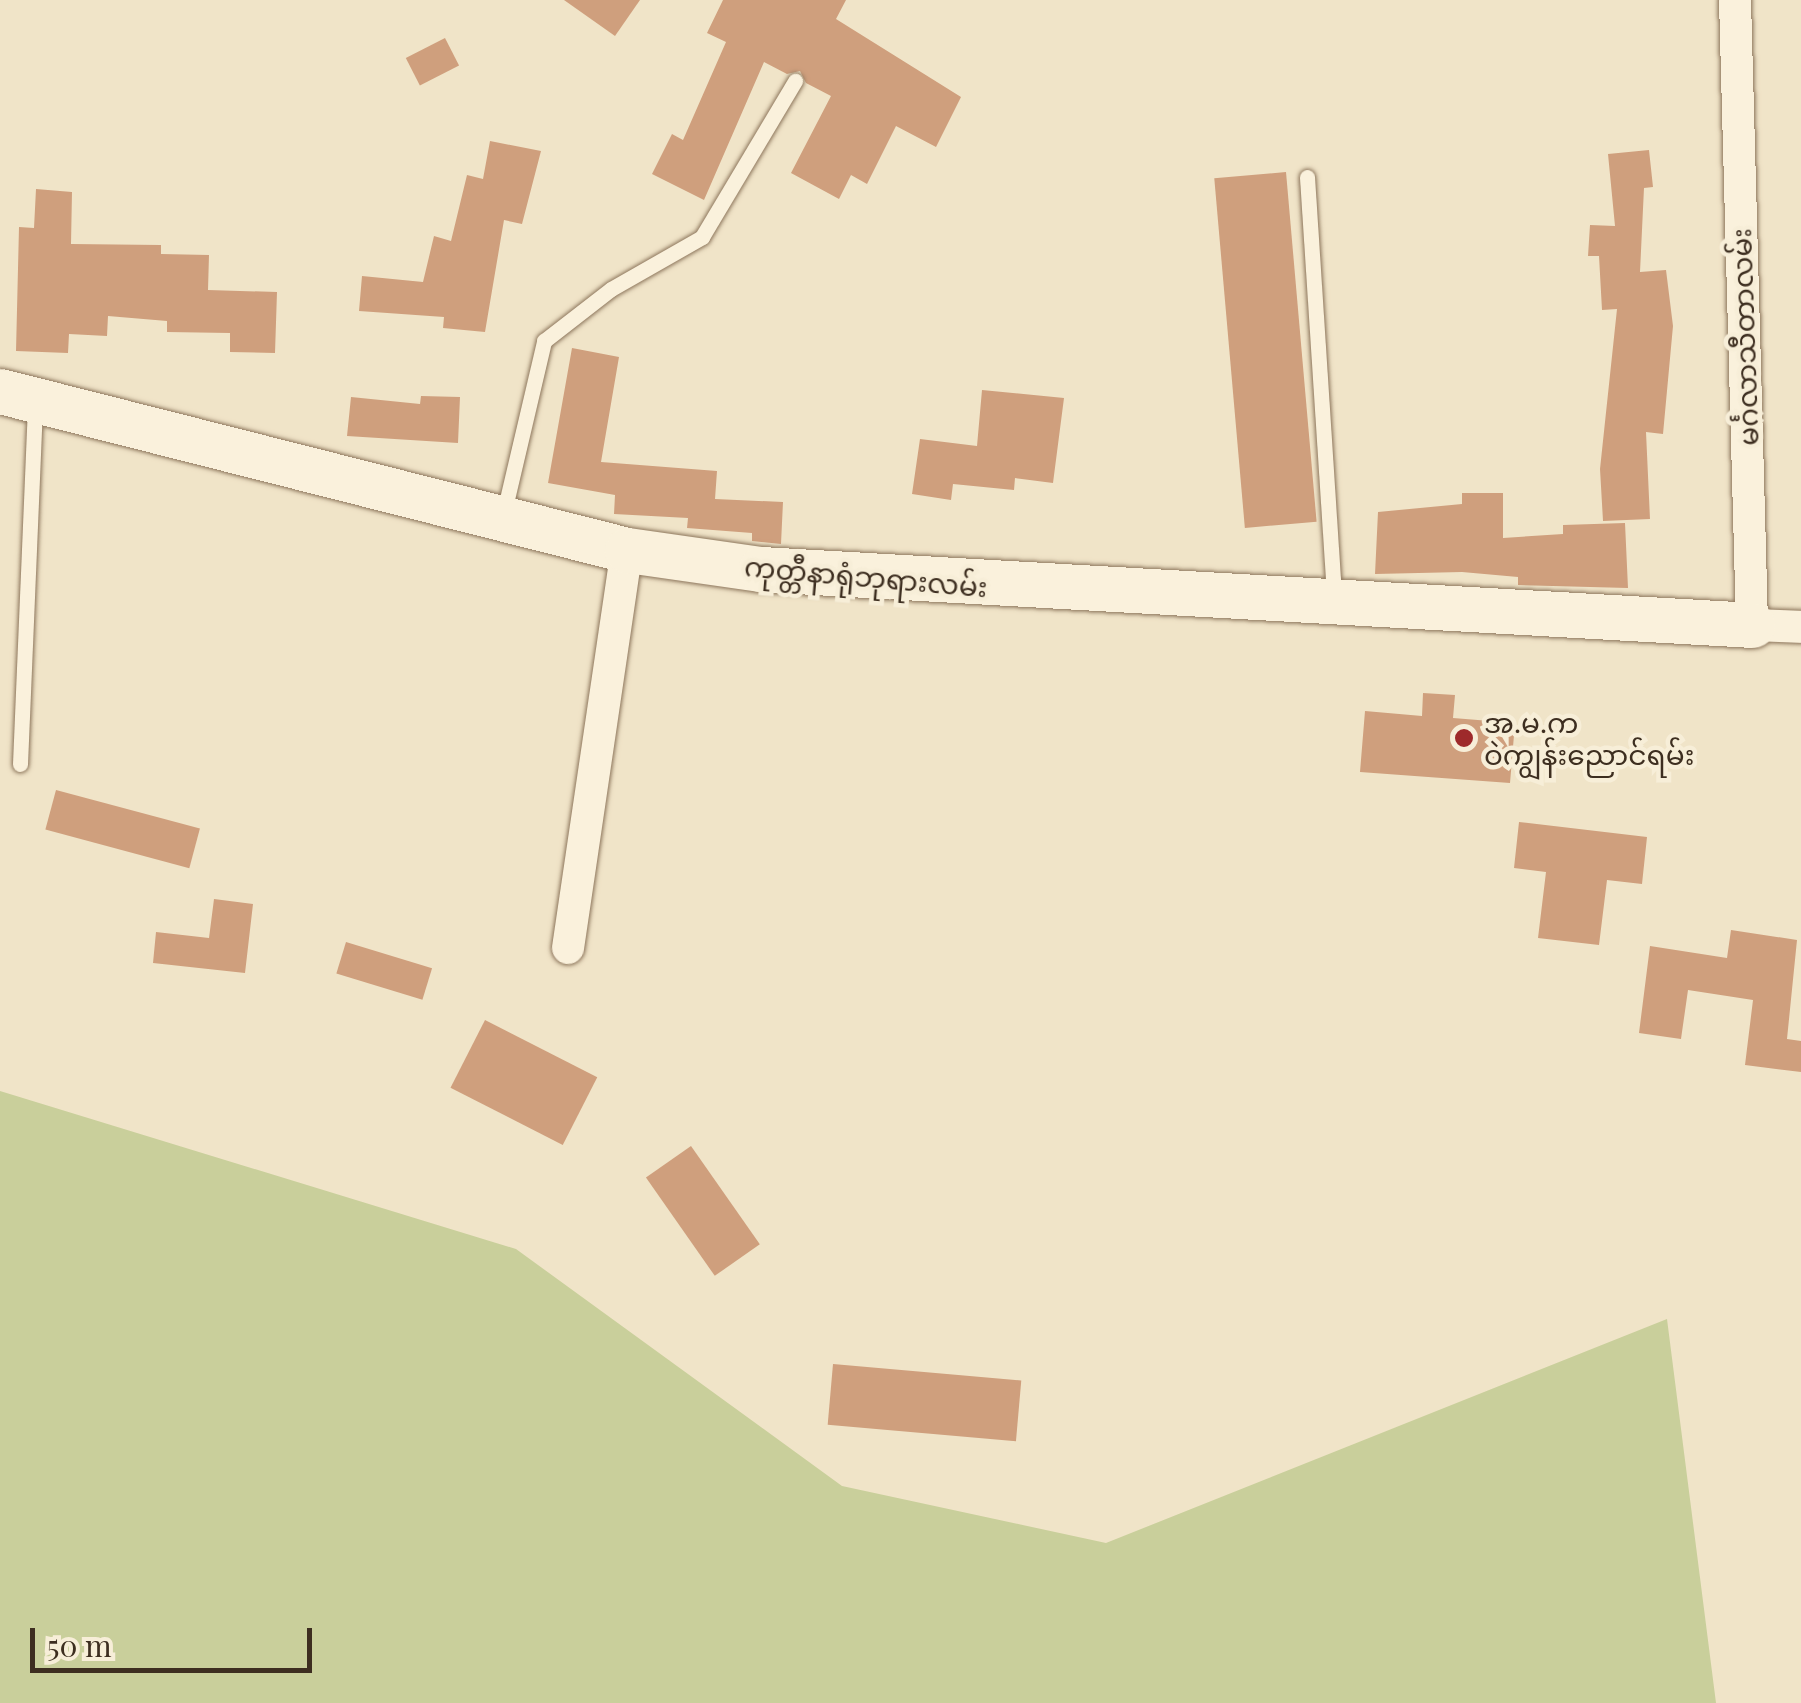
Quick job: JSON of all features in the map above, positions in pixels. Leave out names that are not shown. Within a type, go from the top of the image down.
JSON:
[{"type":"street","name":"မင်္ဂလာသီတာလမ်း","points":[[1735,0],[1752,626]]},
{"type":"street","name":"ကုတ္တီနာရုံဘုရားလမ်း","points":[[18,393],[627,550],[921,583],[1334,600],[1752,626]]},
{"type":"street","points":[[568,948],[627,550]]},
{"type":"street","points":[[1752,626],[1801,627]]},
{"type":"lane","points":[[504,516],[544,341],[611,289],[702,237],[795,81]]},
{"type":"lane","points":[[1307,177],[1334,600]]},
{"type":"lane","points":[[18,393],[20,764]]},
{"type":"green space","points":[[0,1091],[516,1249],[842,1486],[1106,1543],[1667,1319],[1716,1703],[0,1703]]},
{"type":"building","points":[[564,0],[640,0],[615,36]]},
{"type":"building","points":[[723,0],[846,0],[836,19],[961,97],[936,147],[896,126],[867,184],[851,175],[839,199],[791,173],[831,96],[806,83],[800,71],[787,74],[764,62],[704,200],[652,174],[672,134],[683,140],[726,42],[707,33]]},
{"type":"building","points":[[445,38],[459,66],[420,86],[406,58]]},
{"type":"building","points":[[490,141],[541,151],[522,224],[504,220],[485,332],[443,328],[444,317],[359,311],[362,276],[423,282],[434,236],[451,241],[467,175],[483,179]]},
{"type":"building","points":[[1649,150],[1653,187],[1644,188],[1640,272],[1666,270],[1673,326],[1663,434],[1646,432],[1650,519],[1603,521],[1600,469],[1617,309],[1602,310],[1599,256],[1588,256],[1590,225],[1615,226],[1608,154]]},
{"type":"building","points":[[1286,172],[1317,522],[1245,528],[1214,178]]},
{"type":"building","points":[[36,189],[72,192],[71,244],[161,245],[161,254],[209,255],[208,290],[277,292],[275,353],[230,352],[230,333],[167,332],[167,321],[108,316],[107,336],[69,334],[68,353],[16,351],[19,227],[34,228]]},
{"type":"building","points":[[572,348],[619,357],[601,462],[717,471],[715,499],[783,502],[781,544],[752,541],[752,533],[687,528],[688,518],[614,514],[615,495],[548,483]]},
{"type":"building","points":[[982,390],[1064,398],[1053,483],[1015,478],[1014,490],[953,484],[951,500],[912,494],[920,439],[977,446]]},
{"type":"building","points":[[421,396],[460,397],[458,443],[347,436],[351,397],[420,404]]},
{"type":"building","points":[[1462,493],[1503,493],[1503,538],[1563,534],[1563,525],[1625,523],[1628,588],[1518,585],[1518,577],[1462,572],[1375,574],[1378,512],[1462,504]]},
{"type":"building","points":[[1423,693],[1455,695],[1453,718],[1515,723],[1510,783],[1360,772],[1365,711],[1422,716]]},
{"type":"building","points":[[56,790],[200,829],[189,868],[45,830]]},
{"type":"building","points":[[1519,822],[1647,837],[1642,884],[1607,880],[1599,945],[1538,938],[1546,872],[1514,868]]},
{"type":"building","points":[[214,899],[253,904],[245,973],[153,963],[156,932],[209,938]]},
{"type":"building","points":[[1731,930],[1797,940],[1787,1039],[1801,1041],[1801,1072],[1745,1065],[1753,1000],[1688,990],[1681,1039],[1639,1033],[1650,946],[1727,958]]},
{"type":"building","points":[[346,942],[432,968],[422,1000],[336,974]]},
{"type":"building","points":[[485,1020],[597,1077],[563,1145],[450,1088]]},
{"type":"building","points":[[691,1146],[760,1244],[715,1276],[646,1178]]},
{"type":"building","points":[[833,1364],[1021,1380],[1016,1441],[828,1425]]},
{"type":"place","name":"အ.မ.က ဝဲကျွန်းညောင်ရမ်း","points":[[1464,738]]}]
